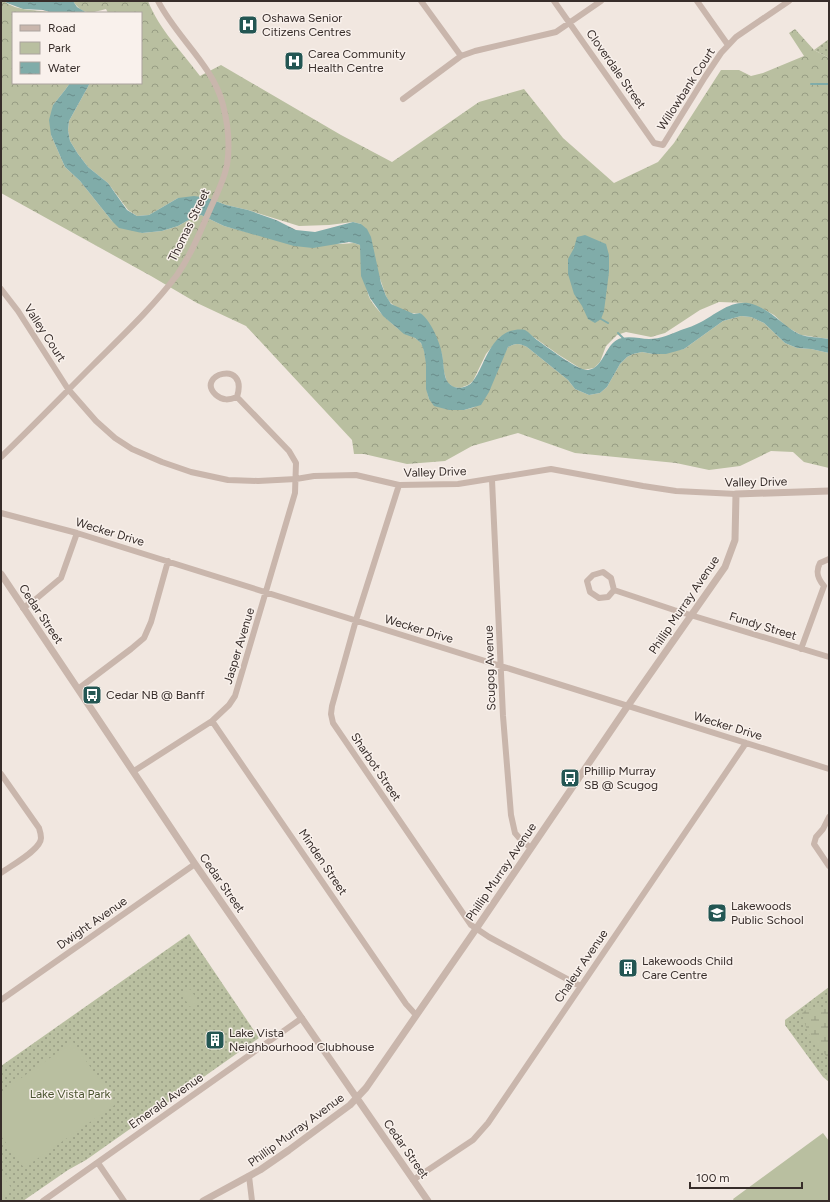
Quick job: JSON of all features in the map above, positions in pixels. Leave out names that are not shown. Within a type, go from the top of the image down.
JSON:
[{"type":"street","name":"Thomas Street","points":[[1,457],[150,308],[178,274],[199,235],[220,186],[227,165],[228,147],[223,104],[207,72],[164,14],[158,1]]},
{"type":"street","points":[[421,1],[461,56]]},
{"type":"street","name":"Cloverdale Street","points":[[554,1],[654,143],[663,145]]},
{"type":"street","points":[[403,99],[461,56],[475,51],[556,32],[600,1]]},
{"type":"street","points":[[697,1],[728,45]]},
{"type":"street","name":"Willowbank Court","points":[[663,145],[705,77],[728,45],[746,29],[789,1]]},
{"type":"street","name":"Valley Court","points":[[1,289],[18,311],[68,390]]},
{"type":"street","points":[[227,373],[232,375],[238,384],[239,391],[237,397],[230,400],[223,400],[216,396],[212,390],[211,384],[215,377],[227,373]]},
{"type":"street","name":"Valley Drive","points":[[68,390],[96,422],[115,438],[132,449],[162,462],[191,472],[228,480],[258,481],[296,479],[314,476],[356,475],[399,485],[458,484],[551,470],[676,491],[736,494],[829,491]]},
{"type":"street","name":"Jasper Avenue","points":[[134,771],[212,720],[229,705],[235,696],[295,492],[296,463],[289,450],[237,397]]},
{"type":"street","name":"Scugog Avenue","points":[[492,480],[503,716],[512,821],[515,833],[521,840],[532,848]]},
{"type":"street","name":"Sharbot Street","points":[[399,485],[356,620],[332,706],[331,714],[333,723],[466,919],[476,929],[580,986]]},
{"type":"street","name":"Phillip Murray Avenue","points":[[203,1201],[277,1159],[330,1121],[358,1098],[725,567],[735,540],[736,494]]},
{"type":"street","name":"Wecker Drive","points":[[1,513],[77,533],[356,620],[627,707],[829,769]]},
{"type":"street","points":[[23,608],[61,578],[77,533]]},
{"type":"street","points":[[801,649],[827,586],[819,579],[817,571],[820,563],[829,559]]},
{"type":"street","points":[[78,689],[144,638],[151,622],[168,562]]},
{"type":"street","points":[[603,572],[611,578],[614,590],[608,596],[599,598],[590,592],[587,581],[593,575],[603,572]]},
{"type":"street","name":"Cedar Street","points":[[1,574],[195,864],[428,1201]]},
{"type":"street","name":"Fundy Street","points":[[614,590],[829,657]]},
{"type":"street","name":"Minden Street","points":[[212,720],[406,1004],[416,1015]]},
{"type":"street","name":"Chaleur Avenue","points":[[413,1180],[480,1133],[746,743]]},
{"type":"street","points":[[1,774],[39,828],[41,839],[38,846],[32,852],[1,873]]},
{"type":"street","points":[[829,818],[814,841],[815,846],[829,866]]},
{"type":"street","name":"Dwight Avenue","points":[[1,1000],[195,864]]},
{"type":"street","name":"Emerald Avenue","points":[[43,1201],[302,1018]]},
{"type":"street","points":[[98,1163],[124,1201]]},
{"type":"street","points":[[249,1176],[252,1201]]},
{"type":"green space","points":[[1,1],[4,1],[9,5],[21,9],[47,12],[12,12],[12,84],[69,84],[53,105],[51,135],[65,167],[80,181],[112,221],[142,233],[162,231],[178,226],[201,215],[224,226],[254,234],[340,244],[354,243],[360,245],[365,281],[370,299],[379,311],[397,328],[420,342],[426,358],[429,399],[449,410],[464,410],[475,407],[508,347],[513,345],[520,344],[527,347],[568,380],[575,389],[589,395],[600,393],[607,387],[620,364],[627,357],[633,354],[642,352],[653,354],[684,349],[723,321],[741,316],[751,317],[764,323],[785,343],[797,348],[829,353],[829,468],[804,462],[793,452],[771,451],[740,466],[709,470],[676,463],[575,453],[518,433],[472,446],[445,461],[407,464],[364,454],[354,454],[352,440],[246,326],[197,303],[1,193]]},
{"type":"green space","points":[[73,1],[148,1],[158,21],[171,40],[200,76],[221,65],[341,135],[392,162],[479,102],[524,89],[563,138],[614,183],[658,162],[674,143],[721,70],[739,70],[751,76],[763,73],[804,56],[789,33],[795,29],[814,50],[829,58],[829,339],[801,335],[787,327],[774,315],[747,303],[719,302],[700,310],[665,333],[651,337],[626,332],[617,335],[606,346],[600,362],[594,368],[583,370],[525,331],[500,337],[486,354],[473,381],[460,388],[453,387],[447,382],[442,354],[420,313],[409,313],[402,310],[391,303],[387,298],[361,224],[353,222],[329,225],[299,226],[248,210],[226,205],[208,198],[178,198],[149,215],[137,216],[128,210],[108,183],[88,167],[78,154],[70,141],[68,130],[69,121],[89,84],[142,84],[142,12],[108,12],[106,9],[96,12],[88,12],[77,6]]},
{"type":"green space","points":[[829,39],[829,58],[814,50]]},
{"type":"green space","name":"Lake Vista Park","points":[[189,934],[259,1038],[86,1160],[68,1170],[23,1201],[1,1201],[1,1066]]},
{"type":"green space","points":[[829,987],[829,1082],[823,1077],[785,1025],[785,1020]]},
{"type":"green space","points":[[190,989],[198,1001],[190,1007],[182,995]]},
{"type":"green space","points":[[829,1007],[829,1060],[809,1034],[802,1013],[806,1010]]},
{"type":"green space","points":[[73,1042],[116,1104],[24,1168],[1,1136],[1,1092]]},
{"type":"green space","points":[[823,1133],[829,1141],[829,1201],[734,1201],[733,1199]]},
{"type":"green space","points":[[1,1173],[12,1189],[1,1196]]},
{"type":"water","points":[[4,1],[73,1],[77,7],[85,12],[50,12],[43,10],[23,9]]},
{"type":"water","points":[[69,84],[89,84],[69,121],[68,130],[70,141],[88,167],[108,183],[127,210],[137,216],[149,215],[178,198],[194,196],[208,198],[226,205],[248,210],[276,220],[296,230],[315,232],[353,222],[361,224],[367,229],[371,237],[381,283],[386,296],[391,304],[414,314],[420,313],[427,320],[439,343],[444,372],[448,383],[454,387],[464,387],[471,383],[497,340],[510,331],[525,330],[570,363],[588,370],[598,365],[608,349],[616,340],[625,337],[649,339],[666,336],[699,323],[728,306],[741,303],[748,303],[762,308],[799,334],[829,339],[829,353],[797,348],[785,343],[764,323],[751,317],[741,316],[723,321],[684,349],[666,354],[642,352],[627,357],[620,364],[607,387],[600,393],[589,395],[575,389],[568,380],[527,347],[520,344],[515,344],[508,347],[489,392],[481,405],[464,410],[449,410],[434,406],[429,399],[426,389],[426,364],[421,343],[415,338],[404,334],[383,316],[370,298],[361,276],[360,245],[349,242],[313,248],[294,246],[224,226],[201,215],[178,226],[162,231],[142,233],[119,228],[80,181],[65,167],[51,135],[49,120],[53,105]]},
{"type":"water","points":[[585,235],[606,244],[609,255],[609,272],[604,311],[601,319],[595,323],[588,319],[574,294],[568,274],[568,259],[574,248],[577,237]]},
{"type":"waterway","points":[[811,84],[829,84]]},
{"type":"waterway","points":[[601,319],[608,323]]},
{"type":"waterway","points":[[618,333],[624,339]]},
{"type":"place","name":"Oshawa Senior Citizens Centres","points":[[248,25]]},
{"type":"place","name":"Carea Community Health Centre","points":[[294,61]]},
{"type":"place","name":"Cedar NB @ Banff","points":[[92,695]]},
{"type":"place","name":"Phillip Murray SB @ Scugog","points":[[570,778]]},
{"type":"place","name":"Lakewoods Public School","points":[[717,913]]},
{"type":"place","name":"Lakewoods Child Care Centre","points":[[628,968]]},
{"type":"place","name":"Lake Vista Neighbourhood Clubhouse","points":[[215,1040]]}]
